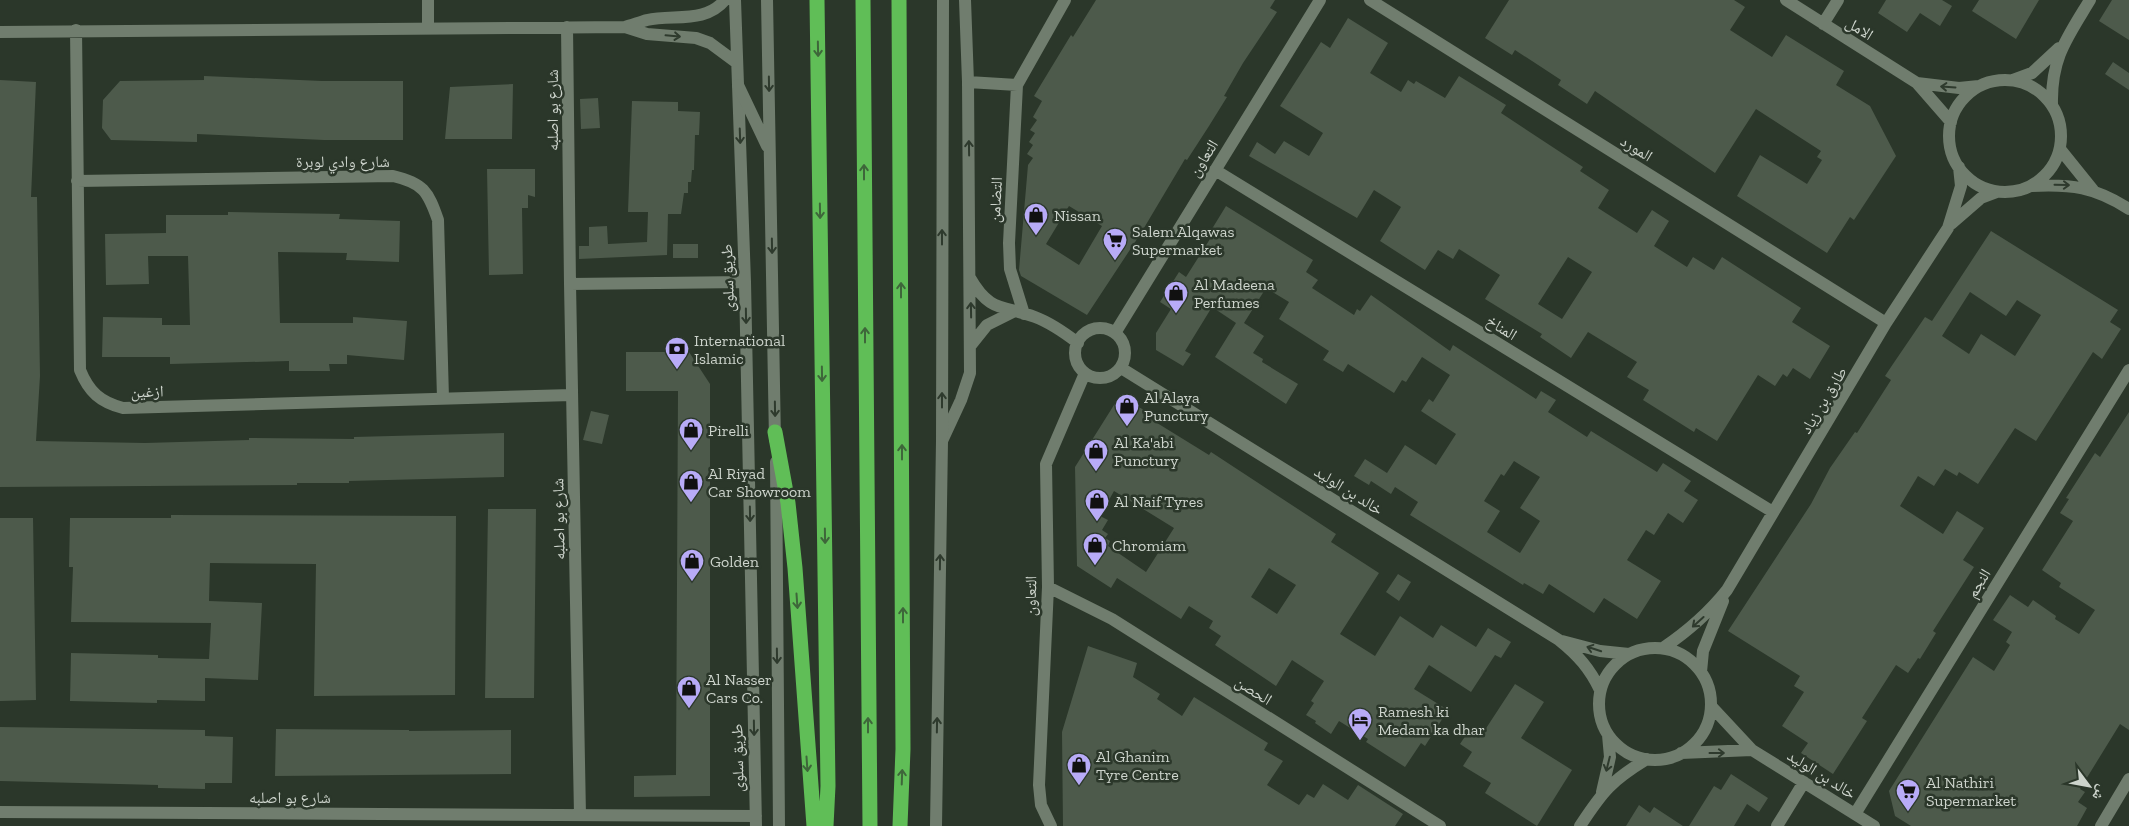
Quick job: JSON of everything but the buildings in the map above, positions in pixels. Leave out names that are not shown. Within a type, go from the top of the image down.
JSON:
[{"type":"highway","points":[[817,0],[828,786],[826,826]]},
{"type":"highway","points":[[863,0],[870,826]]},
{"type":"highway","points":[[899,0],[903,749],[900,826]]},
{"type":"highway","points":[[775,432],[788,503],[795,568],[809,785],[814,826]]},
{"type":"street","points":[[428,0],[428,28]]},
{"type":"street","points":[[0,32],[625,27],[648,20],[713,12],[725,0]]},
{"type":"street","name":"طريق سلوى","points":[[735,0],[745,282],[756,821]]},
{"type":"street","points":[[767,0],[775,432],[779,826]]},
{"type":"street","points":[[936,826],[942,441],[943,0]]},
{"type":"street","points":[[942,441],[967,386],[971,345],[968,82],[964,0]]},
{"type":"street","name":"التضامن","points":[[1018,313],[1010,269],[1009,243],[1016,85],[1065,0]]},
{"type":"street","name":"التعاون","points":[[1115,333],[1320,0]]},
{"type":"street","name":"المورد","points":[[1370,0],[1886,323]]},
{"type":"street","name":"الامل","points":[[1786,0],[1917,83],[1951,122]]},
{"type":"street","points":[[1823,24],[1838,0]]},
{"type":"street","points":[[2032,186],[2047,174],[2060,149],[2062,130],[2052,104],[2054,68],[2064,42],[2090,0]]},
{"type":"street","name":"شارع بو اصلبه","points":[[567,27],[580,815]]},
{"type":"street","points":[[625,27],[647,34],[696,38],[710,42],[737,63]]},
{"type":"street","name":"ازغين","points":[[76,30],[80,370],[86,384],[96,396],[108,404],[123,408],[572,395]]},
{"type":"street","points":[[2064,42],[2032,73],[2013,80],[1990,82],[1979,86],[1964,98],[1951,122],[1951,150],[1959,167],[1976,184],[1998,192],[2015,191],[2032,186],[2072,186],[2093,190],[2109,196],[2129,209]]},
{"type":"street","points":[[2013,80],[2035,88],[2052,104]]},
{"type":"street","points":[[968,82],[1016,85]]},
{"type":"street","name":"الامل","points":[[1917,83],[1959,88],[1979,86]]},
{"type":"street","points":[[738,85],[770,152]]},
{"type":"street","points":[[2060,149],[2093,190]]},
{"type":"street","name":"طارق بن زياد","points":[[1948,228],[1961,186],[1959,167]]},
{"type":"street","name":"المناخ","points":[[1215,170],[1773,512]]},
{"type":"street","name":"شارع وادي لوبرة","points":[[77,181],[393,176],[409,180],[424,188],[432,201],[438,220],[442,398]]},
{"type":"street","name":"طارق بن زياد","points":[[1663,648],[1690,630],[1710,611],[1727,590],[1886,323],[1948,228],[1981,198],[1998,192]]},
{"type":"street","points":[[970,278],[983,296],[998,307],[1046,322],[1078,342]]},
{"type":"street","points":[[570,284],[745,282]]},
{"type":"street","points":[[971,345],[987,325],[1018,313]]},
{"type":"street","points":[[1103,329],[1115,333],[1123,343],[1125,352],[1121,368],[1115,374],[1104,378],[1096,378],[1085,373],[1079,366],[1076,357],[1078,342],[1083,336],[1094,330],[1103,329]]},
{"type":"street","name":"خالد بن الوليد","points":[[1121,368],[1559,640],[1579,656],[1593,675],[1600,690]]},
{"type":"street","name":"النجم","points":[[1854,814],[2129,370]]},
{"type":"street","name":"التعاون","points":[[1051,826],[1041,805],[1039,785],[1048,587],[1046,464],[1085,373]]},
{"type":"street","name":"الحصن","points":[[1048,587],[1112,619],[1440,826]]},
{"type":"street","name":"طارق بن زياد","points":[[1701,672],[1704,651],[1727,590]]},
{"type":"street","name":"خالد بن الوليد","points":[[1559,640],[1600,651],[1628,654]]},
{"type":"street","points":[[1602,792],[1610,757],[1608,735],[1600,718],[1600,690],[1614,666],[1628,654],[1651,648],[1663,648],[1688,659],[1701,672],[1708,688],[1711,706],[1702,734],[1681,753]]},
{"type":"street","name":"خالد بن الوليد","points":[[1711,706],[1752,750],[1874,826]]},
{"type":"street","points":[[1608,735],[1629,754],[1647,759],[1664,759],[1681,753],[1752,750]]},
{"type":"street","points":[[1580,826],[1602,792],[1621,775],[1647,759]]},
{"type":"street","points":[[2101,826],[2129,779]]},
{"type":"street","points":[[1776,826],[1804,782]]},
{"type":"street","name":"شارع بو اصلبه","points":[[0,812],[580,815],[756,821]]},
{"type":"place","name":"Nissan","points":[[1036,236]]},
{"type":"place","name":"Salem Alqawas Supermarket","points":[[1115,261]]},
{"type":"place","name":"Al Madeena Perfumes","points":[[1176,314]]},
{"type":"place","name":"International Islamic","points":[[677,370]]},
{"type":"place","name":"Al Alaya Punctury","points":[[1127,427]]},
{"type":"place","name":"Pirelli","points":[[691,451]]},
{"type":"place","name":"Al Ka'abi Punctury","points":[[1096,472]]},
{"type":"place","name":"Al Riyad Car Showroom","points":[[691,503]]},
{"type":"place","name":"Al Naif Tyres","points":[[1097,522]]},
{"type":"place","name":"Chromiam","points":[[1095,566]]},
{"type":"place","name":"Golden","points":[[692,582]]},
{"type":"place","name":"Al Nasser Cars Co.","points":[[689,709]]},
{"type":"place","name":"Ramesh ki Medam ka dhar","points":[[1360,741]]},
{"type":"place","name":"Al Ghanim Tyre Centre","points":[[1079,786]]},
{"type":"place","name":"Al Nathiri Supermarket","points":[[1908,812]]}]
